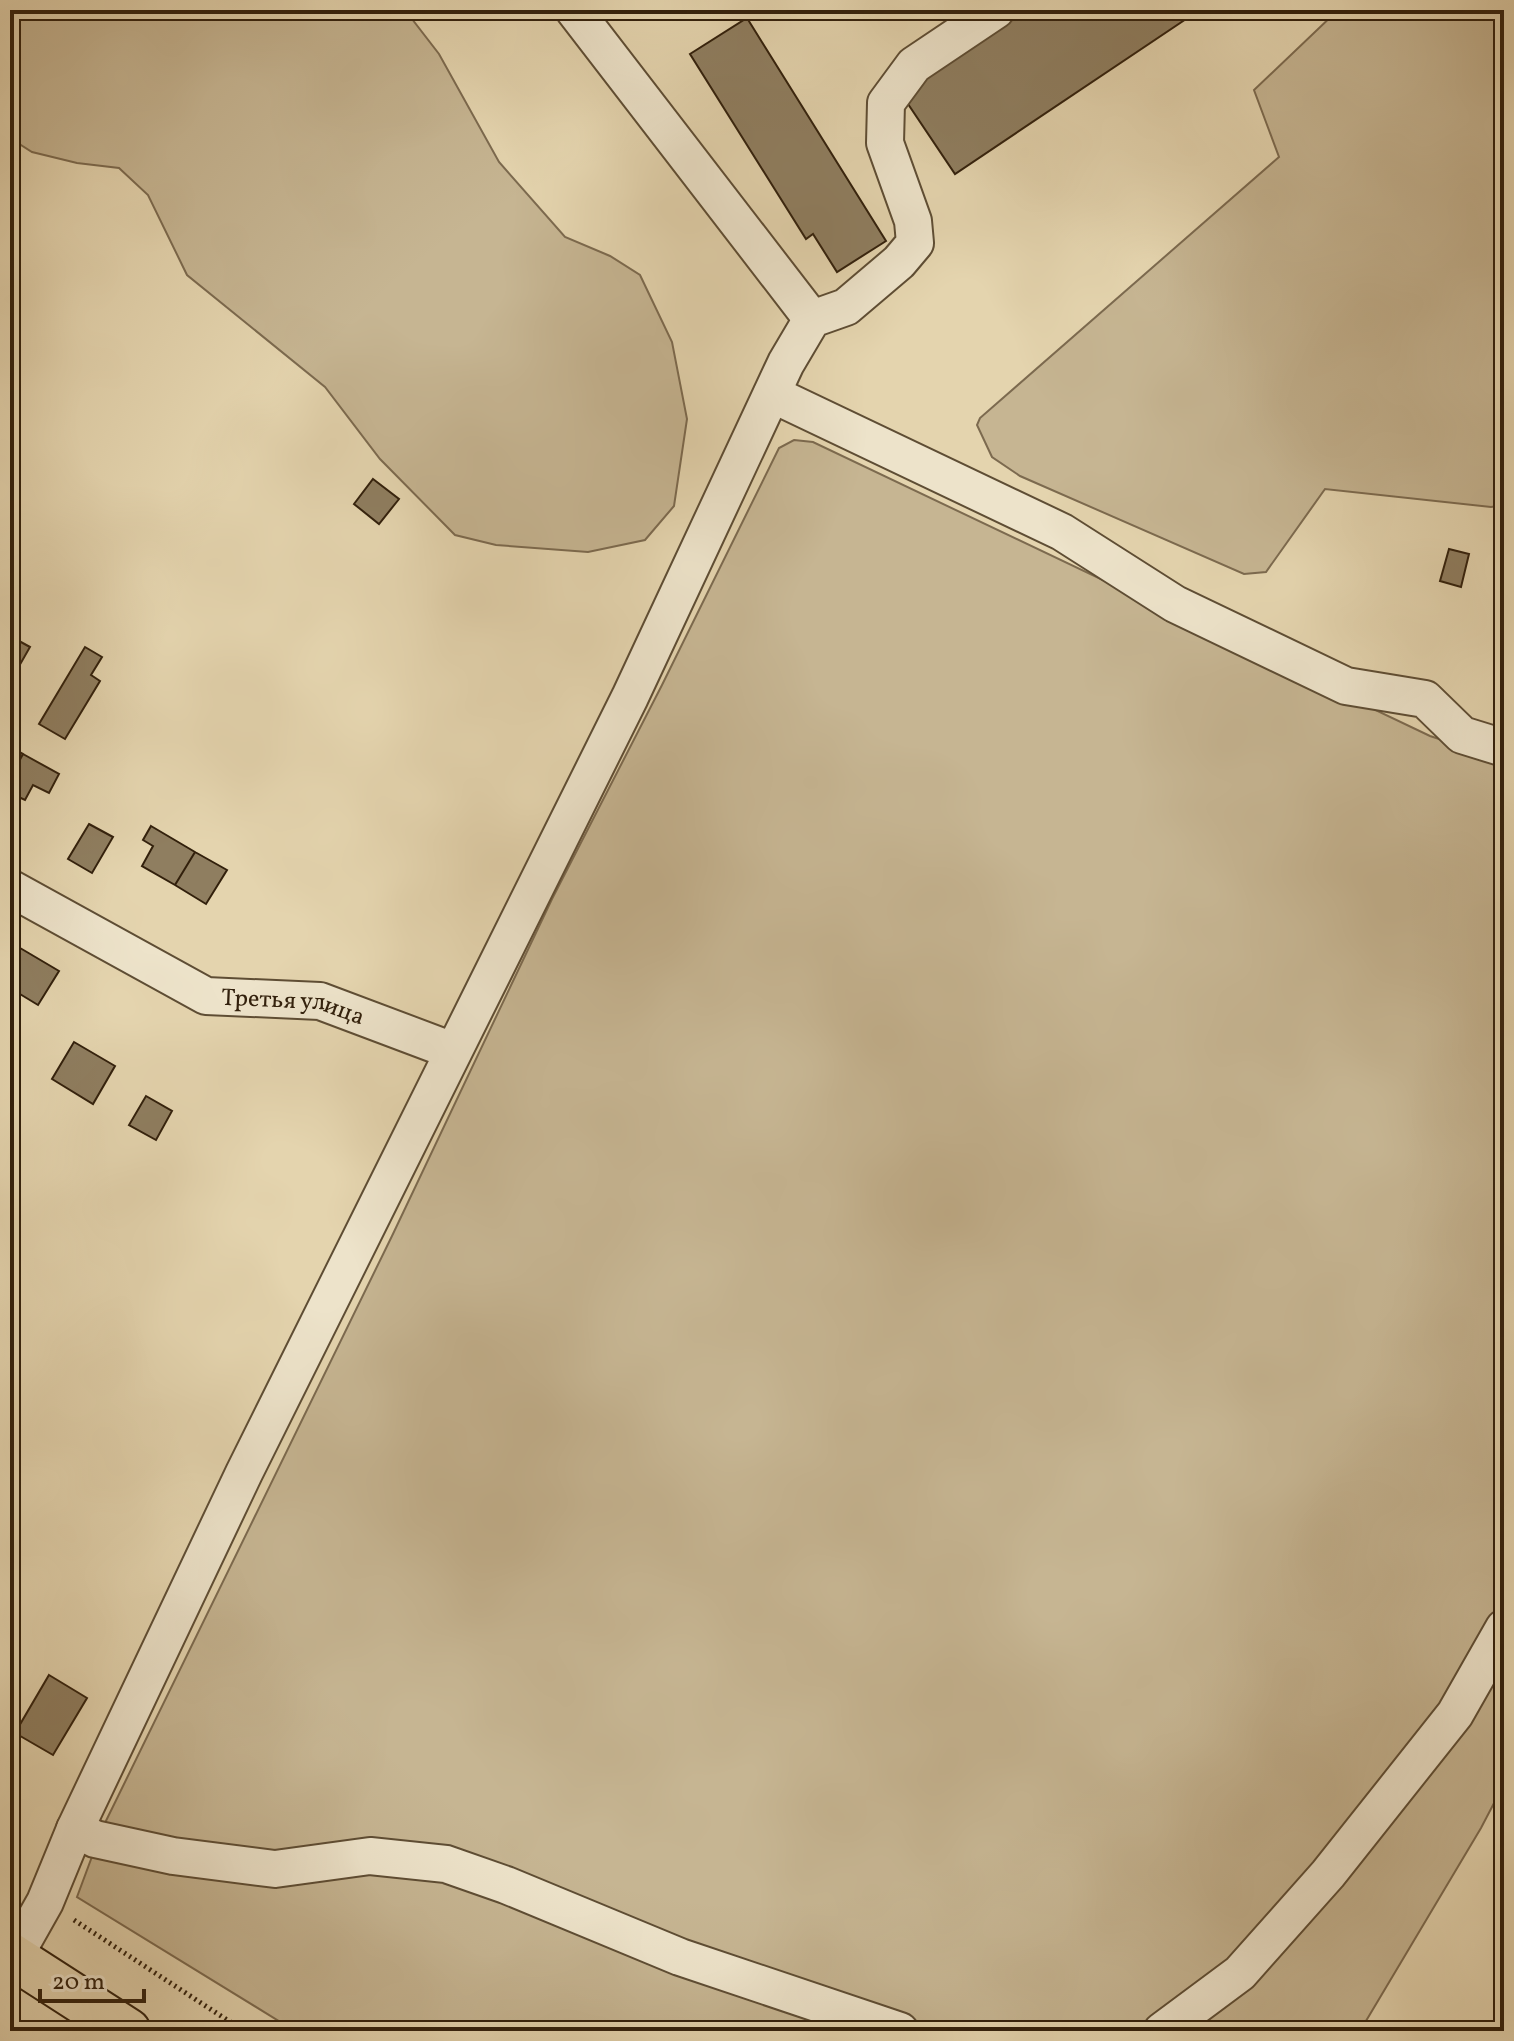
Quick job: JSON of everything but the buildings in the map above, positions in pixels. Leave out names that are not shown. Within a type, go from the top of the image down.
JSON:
[{"type":"main road","points":[[12,1956],[128,2031]]},
{"type":"street","points":[[574,10],[812,319]]},
{"type":"street","points":[[12,1956],[45,1902],[75,1829],[250,1459],[630,697],[772,394],[812,319],[846,307],[899,262],[915,243],[913,221],[885,143],[886,103],[914,65],[996,10]]},
{"type":"street","points":[[772,394],[1062,532],[1190,611],[1346,686],[1425,699],[1462,735],[1504,748]]},
{"type":"street","name":"Третья улица","points":[[10,888],[206,996],[320,1001],[453,1051]]},
{"type":"street","points":[[1162,2031],[1240,1973],[1328,1874],[1455,1714],[1504,1628]]},
{"type":"street","points":[[75,1829],[95,1839],[173,1856],[275,1869],[370,1856],[446,1864],[506,1885],[680,1957],[900,2031]]},
{"type":"path","points":[[45,1902],[244,2031]]},
{"type":"shaded area","points":[[10,10],[405,10],[439,54],[499,162],[565,237],[610,256],[640,275],[672,342],[687,419],[674,506],[645,540],[588,552],[496,545],[455,535],[380,459],[325,387],[187,275],[148,195],[119,168],[77,163],[32,152],[10,138]]},
{"type":"shaded area","points":[[1338,10],[1504,10],[1504,505],[1491,507],[1325,489],[1266,572],[1244,574],[1020,476],[992,457],[977,425],[980,418],[1279,157],[1254,90]]},
{"type":"shaded area","points":[[794,440],[813,442],[1430,736],[1504,760],[1504,1784],[1360,2031],[295,2031],[77,1897],[103,1827],[392,1236],[552,899],[779,448]]}]
